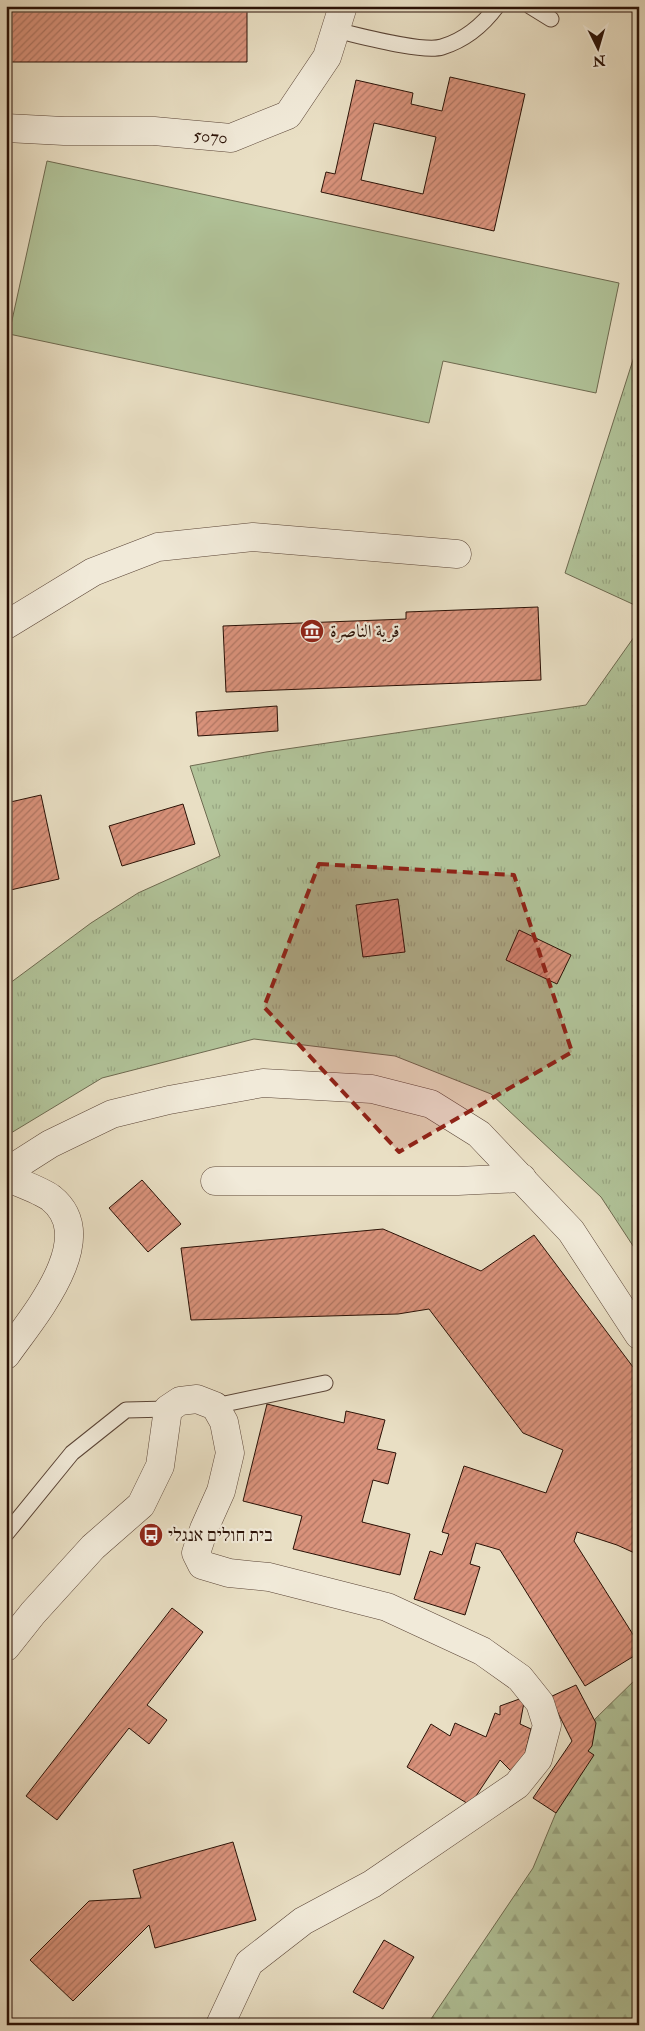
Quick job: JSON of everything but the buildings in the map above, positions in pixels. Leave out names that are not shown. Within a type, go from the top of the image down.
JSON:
[{"type":"street","name":"5070","points":[[6,128],[64,131],[154,131],[231,138],[288,115],[327,57],[339,18]]},
{"type":"street","points":[[6,625],[93,572],[158,547],[253,537],[456,554]]},
{"type":"street","points":[[6,1172],[50,1144],[112,1114],[168,1100],[264,1083],[372,1089],[431,1104],[479,1134],[571,1231],[639,1336]]},
{"type":"street","points":[[6,1177],[51,1198],[63,1214],[69,1231],[66,1256],[57,1282],[6,1355]]},
{"type":"street","points":[[215,1181],[458,1181],[522,1178]]},
{"type":"street","points":[[6,1647],[33,1613],[93,1546],[141,1505],[160,1466],[168,1410],[180,1401],[197,1399],[215,1406],[224,1422],[230,1453],[221,1491],[204,1529],[196,1553],[202,1565],[229,1573],[268,1577],[387,1607],[482,1651],[520,1678],[540,1703],[547,1725],[538,1759],[517,1785],[372,1884],[303,1921],[249,1963],[220,2025]]},
{"type":"lane","points":[[339,18],[406,46],[440,48],[473,33],[497,6]]},
{"type":"lane","points":[[530,6],[551,19]]},
{"type":"lane","points":[[215,1406],[325,1383]]},
{"type":"lane","points":[[6,1534],[72,1453],[126,1410],[168,1410]]},
{"type":"highlighted area","points":[[319,864],[514,875],[572,1052],[399,1152],[264,1007]]},
{"type":"green space","points":[[47,161],[619,283],[596,393],[443,361],[429,423],[9,334]]},
{"type":"green space","points":[[639,341],[639,607],[565,573]]},
{"type":"green space","points":[[639,630],[639,1255],[601,1197],[491,1094],[395,1056],[254,1039],[102,1078],[6,1136],[6,986],[91,923],[138,893],[220,856],[190,766],[266,752],[586,705]]},
{"type":"green space","points":[[639,1676],[639,2025],[427,2025],[533,1868],[595,1719]]},
{"type":"place","name":"قرية الناصرة","points":[[312,631]]},
{"type":"place","name":"בית חולים אנגלי","points":[[151,1535]]}]
